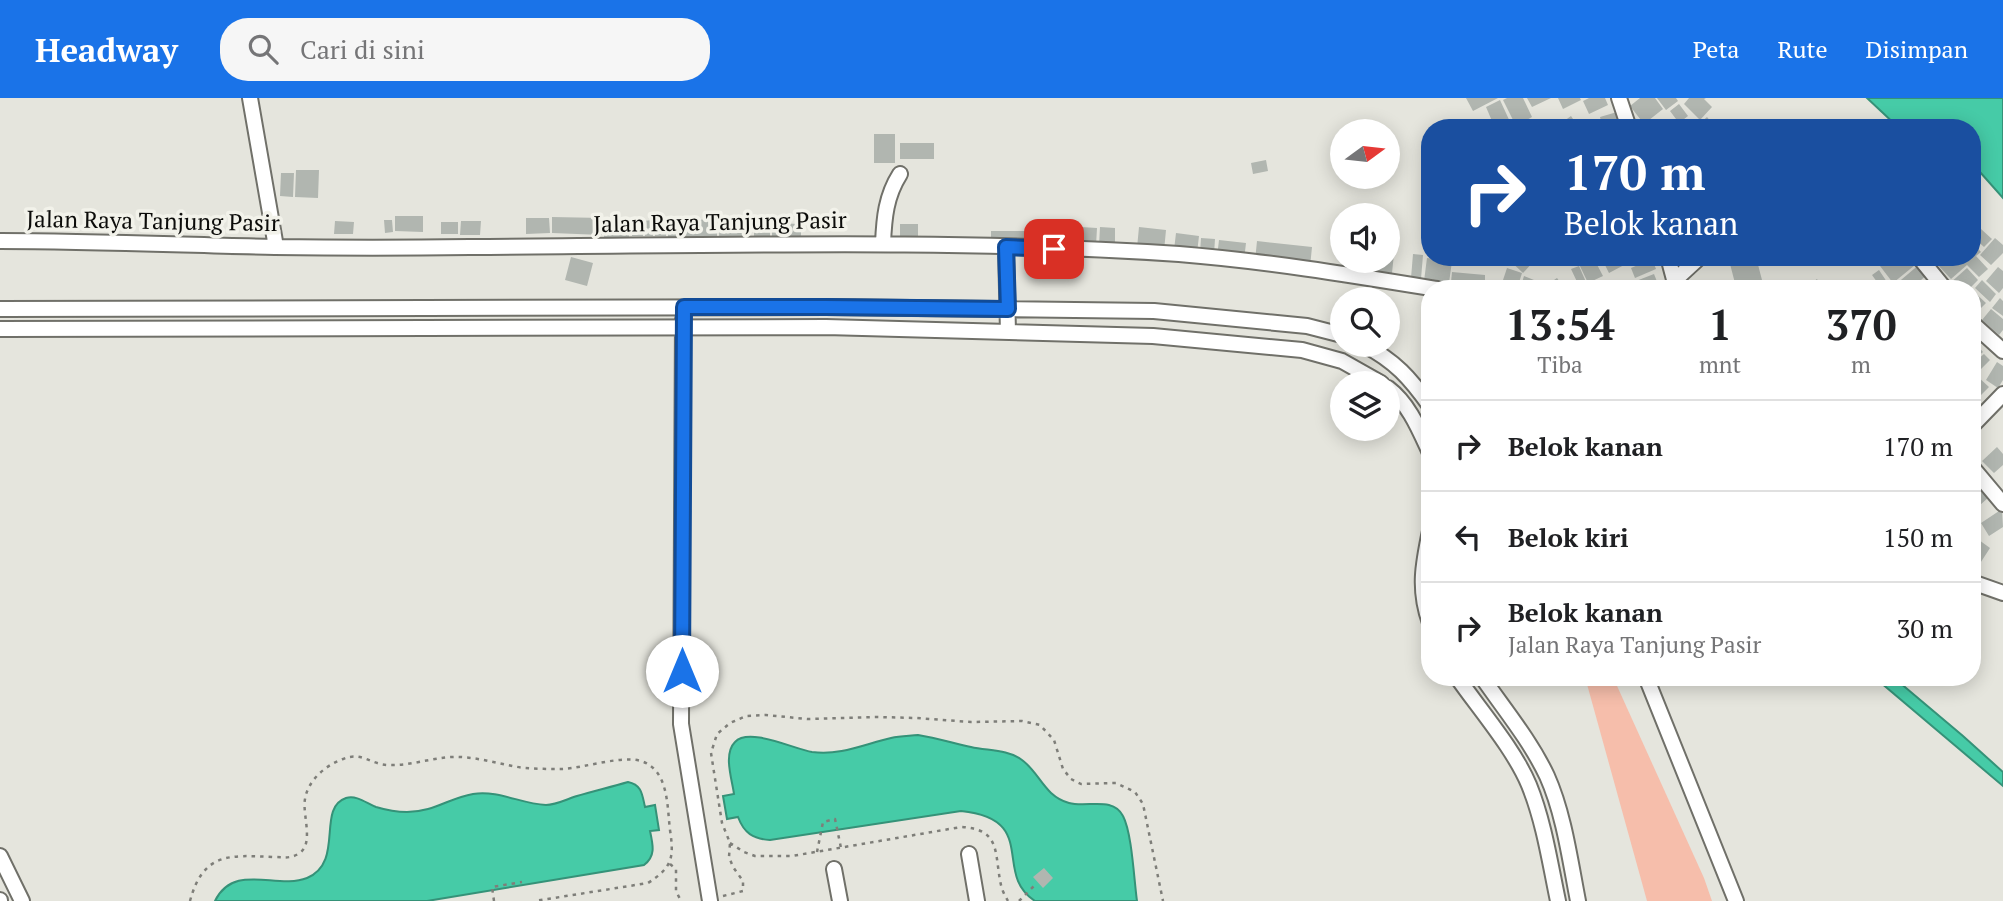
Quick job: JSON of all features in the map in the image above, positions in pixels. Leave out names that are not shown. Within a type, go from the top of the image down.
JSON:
[{"type":"street","points":[[250,98],[276,247]]},
{"type":"street","points":[[1619,98],[1626,119]]},
{"type":"street","points":[[883,244],[886,205],[900,174]]},
{"type":"street","name":"Jalan Raya Tanjung Pasir","points":[[0,241],[276,247],[883,244],[1006,247],[1209,257],[1328,271],[1421,286]]},
{"type":"street","points":[[1006,247],[1008,332]]},
{"type":"street","points":[[1679,280],[1692,266]]},
{"type":"street","points":[[1926,266],[1938,280]]},
{"type":"street","points":[[684,307],[681,724],[709,900]]},
{"type":"street","points":[[0,309],[826,307],[1154,311],[1307,326],[1330,332]]},
{"type":"street","points":[[0,329],[826,327],[1153,336],[1302,350],[1342,361],[1360,371]]},
{"type":"street","points":[[1981,331],[2003,351]]},
{"type":"street","points":[[1387,357],[1421,393]]},
{"type":"street","points":[[1981,417],[2003,394]]},
{"type":"street","points":[[1400,399],[1421,432]]},
{"type":"street","points":[[1981,478],[2003,504]]},
{"type":"street","points":[[1981,585],[2003,593]]},
{"type":"street","points":[[1463,686],[1514,758],[1529,785],[1541,822],[1558,901]]},
{"type":"street","points":[[1488,686],[1531,747],[1547,777],[1560,817],[1578,901]]},
{"type":"street","points":[[1650,686],[1736,901]]},
{"type":"street","points":[[969,854],[977,901]]},
{"type":"street","points":[[0,856],[22,901]]},
{"type":"street","points":[[834,869],[839,901]]},
{"type":"path","points":[[709,900],[743,891],[743,881],[729,857],[730,843],[722,823],[711,753],[717,734],[730,723],[747,716],[766,715],[807,719],[890,717],[971,722],[1022,720],[1040,725],[1054,740],[1063,769],[1071,779],[1081,783],[1116,783],[1135,792],[1143,804],[1163,901]]},
{"type":"path","points":[[190,901],[194,886],[205,869],[219,860],[235,855],[292,858],[303,852],[306,843],[304,799],[312,781],[327,766],[345,757],[360,756],[384,765],[404,765],[450,757],[474,758],[525,768],[565,769],[624,760],[641,761],[655,769],[663,781],[673,850],[670,864],[660,876],[649,883],[535,901]]},
{"type":"path","points":[[817,852],[823,822],[835,819],[841,848]]},
{"type":"path","points":[[730,843],[755,856],[792,856],[961,827],[975,828],[986,833],[995,845],[1001,886],[1007,901]]},
{"type":"path","points":[[670,864],[676,869],[676,891],[681,901]]},
{"type":"path","points":[[494,901],[492,887],[522,882]]},
{"type":"path","points":[[1019,901],[1035,885]]},
{"type":"shaded area","points":[[1867,98],[2003,98],[2003,198],[1981,173],[1981,119],[1889,119]]},
{"type":"shaded area","points":[[1587,686],[1617,686],[1712,901],[1647,901]]},
{"type":"shaded area","points":[[1885,686],[1904,686],[1963,736],[2003,772],[2003,786]]},
{"type":"shaded area","points":[[918,735],[1010,754],[1028,765],[1048,790],[1061,800],[1076,804],[1106,804],[1119,810],[1129,834],[1137,901],[1035,901],[1023,890],[1016,877],[1008,836],[1000,825],[985,816],[961,811],[770,840],[750,834],[738,817],[727,819],[723,796],[734,794],[729,767],[731,747],[742,738],[772,740],[822,753],[842,751],[894,737]]},
{"type":"shaded area","points":[[628,782],[639,788],[645,807],[655,805],[659,830],[650,831],[652,854],[644,865],[427,901],[215,901],[223,889],[233,883],[257,879],[295,881],[307,878],[318,870],[325,860],[333,812],[337,804],[346,798],[358,798],[376,807],[403,812],[425,810],[464,796],[483,793],[546,805]]},
{"type":"building","points":[[1466,98],[1498,98],[1473,111]]},
{"type":"building","points":[[1523,98],[1532,117],[1512,119],[1503,100]]},
{"type":"building","points":[[1527,98],[1551,98],[1532,107]]},
{"type":"building","points":[[1558,98],[1580,98],[1581,100],[1563,109]]},
{"type":"building","points":[[1589,98],[1605,98],[1608,105],[1589,114],[1583,101]]},
{"type":"building","points":[[1640,98],[1655,98],[1663,109],[1650,119],[1640,119],[1630,106]]},
{"type":"building","points":[[1657,98],[1676,98],[1678,101],[1666,110]]},
{"type":"building","points":[[1689,98],[1706,98],[1704,99],[1712,107],[1699,119],[1684,104]]},
{"type":"building","points":[[1500,100],[1509,119],[1491,119],[1486,107]]},
{"type":"building","points":[[1679,104],[1688,116],[1676,119],[1670,111]]},
{"type":"building","points":[[1617,112],[1619,119],[1600,119]]},
{"type":"building","points":[[874,134],[895,134],[895,163],[874,163]]},
{"type":"building","points":[[900,143],[934,143],[934,159],[900,159]]},
{"type":"building","points":[[1266,160],[1268,171],[1253,174],[1251,163]]},
{"type":"building","points":[[296,170],[319,170],[318,198],[295,197]]},
{"type":"building","points":[[281,173],[294,173],[293,197],[280,196]]},
{"type":"building","points":[[395,216],[423,216],[423,232],[395,231]]},
{"type":"building","points":[[552,217],[603,218],[602,235],[552,233]]},
{"type":"building","points":[[526,218],[549,218],[550,233],[526,234]]},
{"type":"building","points":[[666,218],[666,236],[655,236],[654,219]]},
{"type":"building","points":[[668,219],[717,220],[717,239],[668,238]]},
{"type":"building","points":[[384,220],[392,220],[393,232],[385,233]]},
{"type":"building","points":[[632,220],[643,220],[643,236],[632,236]]},
{"type":"building","points":[[652,220],[653,236],[645,236],[644,221]]},
{"type":"building","points":[[335,221],[354,222],[353,234],[334,234]]},
{"type":"building","points":[[461,221],[481,221],[480,235],[460,235]]},
{"type":"building","points":[[720,221],[747,222],[747,238],[719,237]]},
{"type":"building","points":[[441,222],[458,222],[458,234],[441,234]]},
{"type":"building","points":[[754,222],[770,222],[770,240],[754,240]]},
{"type":"building","points":[[604,223],[629,223],[629,237],[604,238]]},
{"type":"building","points":[[772,223],[801,224],[801,242],[772,241]]},
{"type":"building","points":[[900,224],[918,224],[918,243],[900,244]]},
{"type":"building","points":[[1065,226],[1097,228],[1096,246],[1064,244]]},
{"type":"building","points":[[1100,227],[1115,228],[1115,246],[1099,246]]},
{"type":"building","points":[[1139,227],[1166,230],[1164,251],[1137,248]]},
{"type":"building","points":[[1981,229],[1992,239],[1984,247],[1981,244]]},
{"type":"building","points":[[991,231],[1034,231],[1034,242],[991,243]]},
{"type":"building","points":[[1176,233],[1199,236],[1197,253],[1174,250]]},
{"type":"building","points":[[1201,238],[1215,239],[1214,254],[1200,253]]},
{"type":"building","points":[[1995,238],[2003,245],[2003,253],[1991,265],[1981,254]]},
{"type":"building","points":[[1219,240],[1246,243],[1244,260],[1217,257]]},
{"type":"building","points":[[1257,241],[1312,247],[1310,267],[1255,261]]},
{"type":"building","points":[[1413,254],[1421,255],[1421,279],[1411,278]]},
{"type":"building","points":[[571,257],[593,263],[587,286],[565,280]]},
{"type":"building","points":[[1981,261],[1988,269],[1979,277],[1968,266],[1981,266]]},
{"type":"building","points":[[1426,266],[1451,266],[1449,280],[1424,280]]},
{"type":"building","points":[[1516,266],[1529,266],[1523,273]]},
{"type":"building","points":[[1579,266],[1585,280],[1576,280],[1571,269]]},
{"type":"building","points":[[1580,266],[1598,266],[1603,276],[1587,280]]},
{"type":"building","points":[[1606,266],[1622,266],[1609,273]]},
{"type":"building","points":[[1655,266],[1656,269],[1635,278],[1631,268]]},
{"type":"building","points":[[1731,266],[1758,266],[1762,280],[1734,280]]},
{"type":"building","points":[[1880,266],[1914,266],[1897,280],[1891,280]]},
{"type":"building","points":[[1917,266],[1924,266],[1930,272],[1921,280],[1901,280]]},
{"type":"building","points":[[1939,266],[1966,266],[1951,279]]},
{"type":"building","points":[[1998,267],[2003,271],[2003,288],[1999,293],[1986,281]]},
{"type":"building","points":[[1507,268],[1522,273],[1520,280],[1503,280]]},
{"type":"building","points":[[1967,268],[1978,280],[1954,280]]},
{"type":"building","points":[[1879,270],[1886,280],[1876,280],[1872,275]]},
{"type":"building","points":[[1452,272],[1485,275],[1485,280],[1451,280]]},
{"type":"building","points":[[1654,274],[1656,280],[1638,280]]},
{"type":"building","points":[[1981,281],[1996,294],[1990,302],[1981,294]]},
{"type":"building","points":[[2000,298],[2003,301],[2003,316],[1992,308]]},
{"type":"building","points":[[1991,309],[2003,319],[2003,330],[1999,335],[1982,320]]},
{"type":"building","points":[[1984,354],[1990,360],[1981,369],[1981,356]]},
{"type":"building","points":[[1997,362],[2003,366],[2003,380],[1998,388],[1986,380]]},
{"type":"building","points":[[1981,380],[1989,387],[1981,395]]},
{"type":"building","points":[[1997,447],[2003,454],[2003,465],[1994,473],[1982,461]]},
{"type":"building","points":[[1981,489],[1988,498],[1981,504]]},
{"type":"building","points":[[2002,509],[2003,527],[1989,536],[1981,523]]},
{"type":"building","points":[[1981,541],[1990,548],[1981,562]]},
{"type":"building","points":[[1044,868],[1053,878],[1043,888],[1033,877]]},
{"type":"route","points":[[682,671],[684,307],[1008,309],[1006,247],[1054,249]]}]
